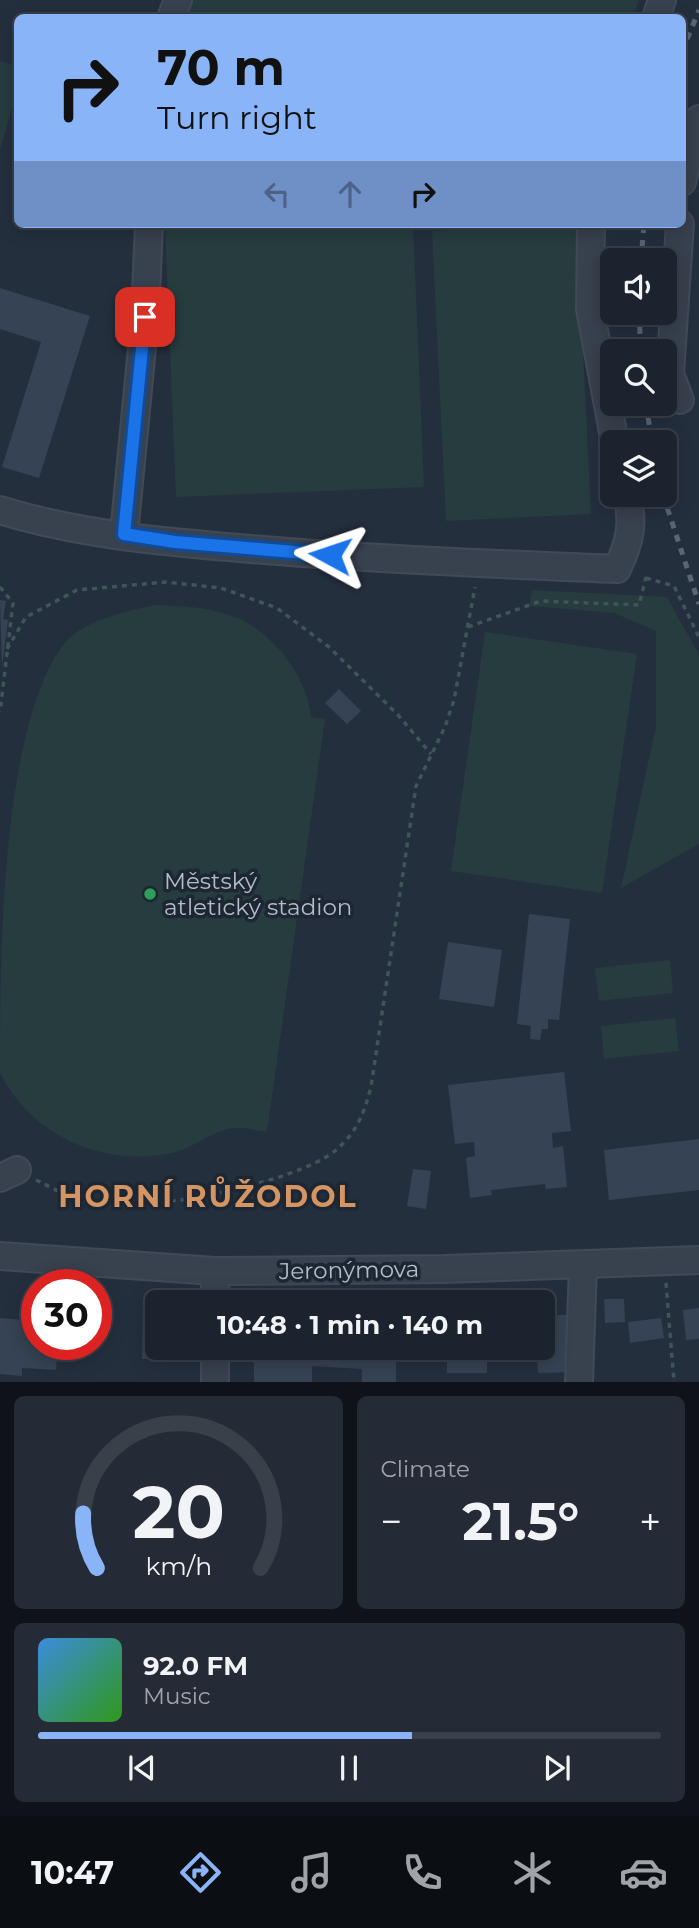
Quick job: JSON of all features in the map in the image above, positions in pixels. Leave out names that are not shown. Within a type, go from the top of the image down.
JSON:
[{"type":"street","points":[[686,166],[699,119]]},
{"type":"street","points":[[124,534],[144,329],[149,228]]},
{"type":"street","points":[[591,228],[590,309],[613,430]]},
{"type":"street","points":[[680,228],[670,374],[680,400]]},
{"type":"street","points":[[0,510],[51,526],[175,542],[330,555],[617,569],[629,544],[633,520],[630,507]]},
{"type":"street","name":"Jeronýmova","points":[[0,1256],[215,1271],[583,1265],[699,1260]]},
{"type":"street","points":[[579,1382],[583,1265]]},
{"type":"street","points":[[215,1271],[215,1290]]},
{"type":"street","points":[[215,1360],[215,1382]]},
{"type":"path","points":[[9,1174],[88,1203],[115,1206],[155,1205],[275,1178],[314,1164],[337,1149],[363,1119],[371,1087],[416,786],[454,700],[480,564]]},
{"type":"path","points":[[617,569],[674,586],[699,637]]},
{"type":"path","points":[[467,628],[541,601],[639,606],[646,577]]},
{"type":"path","points":[[7,649],[26,617],[77,590],[166,582],[221,589],[277,608],[329,647],[399,716],[432,754]]},
{"type":"path","points":[[0,587],[13,603],[0,712]]},
{"type":"path","points":[[665,1263],[674,1382]]},
{"type":"green space","points":[[184,0],[639,0],[634,14],[189,14]]},
{"type":"green space","points":[[0,61],[14,65],[14,100],[0,151]]},
{"type":"green space","points":[[165,228],[413,228],[424,487],[176,497]]},
{"type":"green space","points":[[577,228],[591,514],[446,521],[432,231]]},
{"type":"green space","points":[[532,590],[667,597],[699,655],[699,844],[621,888],[656,726],[656,631],[614,613],[529,606]]},
{"type":"green space","name":"Městský atletický stadion","points":[[157,605],[223,613],[261,632],[274,643],[295,671],[303,686],[311,717],[325,719],[267,1132],[243,1128],[228,1129],[176,1152],[123,1156],[74,1143],[51,1131],[31,1115],[0,1073],[4,908],[8,844],[17,782],[29,724],[46,676],[68,639],[77,632],[110,616]]},
{"type":"green space","points":[[485,632],[637,654],[602,893],[451,871]]},
{"type":"green space","points":[[670,960],[673,993],[599,1001],[595,968]]},
{"type":"green space","points":[[675,1018],[679,1051],[604,1059],[601,1026]]},
{"type":"building","points":[[0,288],[90,316],[39,478],[2,467],[41,342],[0,329]]},
{"type":"building","points":[[0,600],[6,601],[3,619],[8,620],[2,667]]},
{"type":"building","points":[[339,689],[361,711],[347,724],[325,703]]},
{"type":"building","points":[[529,914],[570,919],[559,1020],[548,1019],[548,1029],[542,1029],[540,1040],[530,1039],[531,1026],[517,1024]]},
{"type":"building","points":[[448,942],[502,950],[494,1007],[439,999]]},
{"type":"building","points":[[564,1072],[571,1131],[552,1133],[553,1148],[563,1146],[567,1187],[546,1189],[545,1184],[491,1190],[492,1195],[470,1198],[466,1158],[475,1156],[474,1142],[455,1144],[448,1085]]},
{"type":"building","points":[[699,1139],[699,1190],[609,1200],[604,1150]]},
{"type":"building","points":[[413,1169],[431,1171],[426,1209],[407,1206]]},
{"type":"building","points":[[143,1298],[145,1298],[145,1359],[142,1359]]},
{"type":"building","points":[[604,1299],[624,1299],[625,1322],[605,1323]]},
{"type":"building","points":[[699,1308],[699,1339],[686,1340],[683,1310]]},
{"type":"building","points":[[555,1315],[572,1315],[573,1372],[538,1373],[537,1360],[555,1360]]},
{"type":"building","points":[[0,1318],[21,1320],[21,1360],[57,1360],[56,1370],[22,1368],[22,1376],[0,1374]]},
{"type":"building","points":[[661,1318],[664,1338],[630,1343],[628,1322]]},
{"type":"building","points":[[254,1360],[396,1360],[396,1382],[362,1382],[362,1369],[312,1366],[312,1382],[254,1382]]},
{"type":"building","points":[[447,1360],[487,1360],[487,1373],[447,1373]]},
{"type":"railway","points":[[686,42],[699,10]]},
{"type":"railway","points":[[642,248],[644,228]]},
{"type":"railway","points":[[640,325],[640,339]]},
{"type":"railway","points":[[648,416],[650,430]]},
{"type":"railway","points":[[667,507],[699,604]]},
{"type":"place","name":"Městský atletický stadion","points":[[150,894]]},
{"type":"district","name":"HORNÍ RŮŽODOL","points":[[208,1197]]},
{"type":"route","points":[[145,317],[124,534],[175,542],[330,555]]}]
